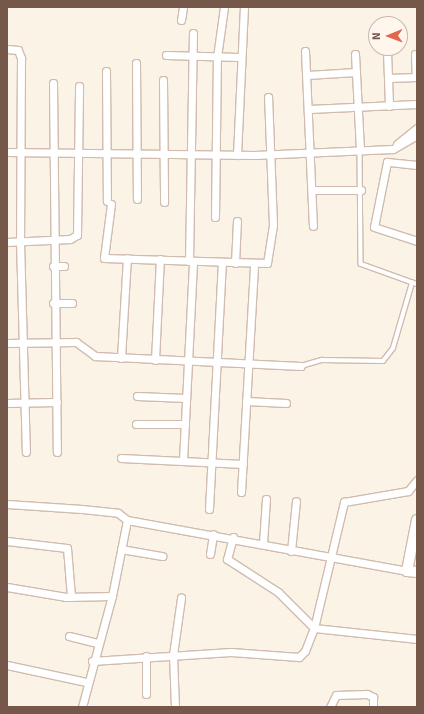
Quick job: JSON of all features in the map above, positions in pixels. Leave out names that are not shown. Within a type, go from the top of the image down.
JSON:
[{"type":"street","points":[[181,20],[183,7]]},
{"type":"street","points":[[215,217],[217,57],[224,7]]},
{"type":"street","points":[[237,155],[239,57],[244,7]]},
{"type":"street","points":[[183,461],[191,261],[193,33]]},
{"type":"street","points":[[7,49],[21,54],[20,241],[22,343],[26,404],[26,452]]},
{"type":"street","points":[[305,51],[314,226]]},
{"type":"street","points":[[355,54],[360,150]]},
{"type":"street","points":[[388,78],[416,77],[415,54]]},
{"type":"street","points":[[166,55],[239,57]]},
{"type":"street","points":[[387,56],[389,106]]},
{"type":"street","points":[[136,63],[137,200]]},
{"type":"street","points":[[106,71],[104,153],[109,202],[104,258],[160,259],[254,264],[267,263],[272,249],[268,97]]},
{"type":"street","points":[[307,75],[356,72]]},
{"type":"street","points":[[163,80],[164,202]]},
{"type":"street","points":[[53,83],[52,266],[57,402],[57,452]]},
{"type":"street","points":[[7,242],[70,239],[77,234],[79,86]]},
{"type":"street","points":[[308,109],[417,104]]},
{"type":"street","points":[[394,160],[395,148],[417,128]]},
{"type":"street","points":[[7,152],[237,155],[270,154],[395,148],[417,135]]},
{"type":"street","points":[[417,165],[394,160],[386,164],[374,227],[417,241]]},
{"type":"street","points":[[312,190],[361,190]]},
{"type":"street","points":[[235,263],[237,221]]},
{"type":"street","points":[[121,358],[127,258]]},
{"type":"street","points":[[155,360],[160,259]]},
{"type":"street","points":[[209,509],[222,262]]},
{"type":"street","points":[[241,492],[254,264]]},
{"type":"street","points":[[52,266],[64,266]]},
{"type":"street","points":[[53,303],[72,303]]},
{"type":"street","points":[[7,343],[76,342],[95,356],[301,366]]},
{"type":"street","points":[[137,396],[186,398]]},
{"type":"street","points":[[246,401],[286,403]]},
{"type":"street","points":[[7,403],[26,404],[57,402]]},
{"type":"street","points":[[136,424],[185,424]]},
{"type":"street","points":[[121,458],[243,464]]},
{"type":"street","points":[[92,661],[146,656],[230,652],[299,657],[305,652],[314,628],[344,502],[408,491],[417,480]]},
{"type":"street","points":[[262,544],[266,500]]},
{"type":"street","points":[[291,551],[296,501]]},
{"type":"street","points":[[7,504],[82,509],[118,514],[127,520],[233,537],[291,551],[412,571],[417,520]]},
{"type":"street","points":[[82,707],[86,682],[112,596],[127,520]]},
{"type":"street","points":[[210,554],[213,534]]},
{"type":"street","points":[[233,537],[227,559],[273,587],[314,628],[417,639]]},
{"type":"street","points":[[7,541],[68,548],[71,597]]},
{"type":"street","points":[[121,549],[162,556]]},
{"type":"street","points":[[7,587],[71,597],[112,596]]},
{"type":"street","points":[[175,707],[174,655],[181,598]]},
{"type":"street","points":[[69,636],[97,643]]},
{"type":"street","points":[[146,656],[146,694]]},
{"type":"street","points":[[7,665],[86,682]]},
{"type":"street","points":[[330,707],[336,695],[367,694],[373,696],[373,707]]},
{"type":"lane","points":[[360,150],[361,264],[417,284]]},
{"type":"lane","points":[[301,366],[322,360],[383,361],[393,348],[412,283]]}]
